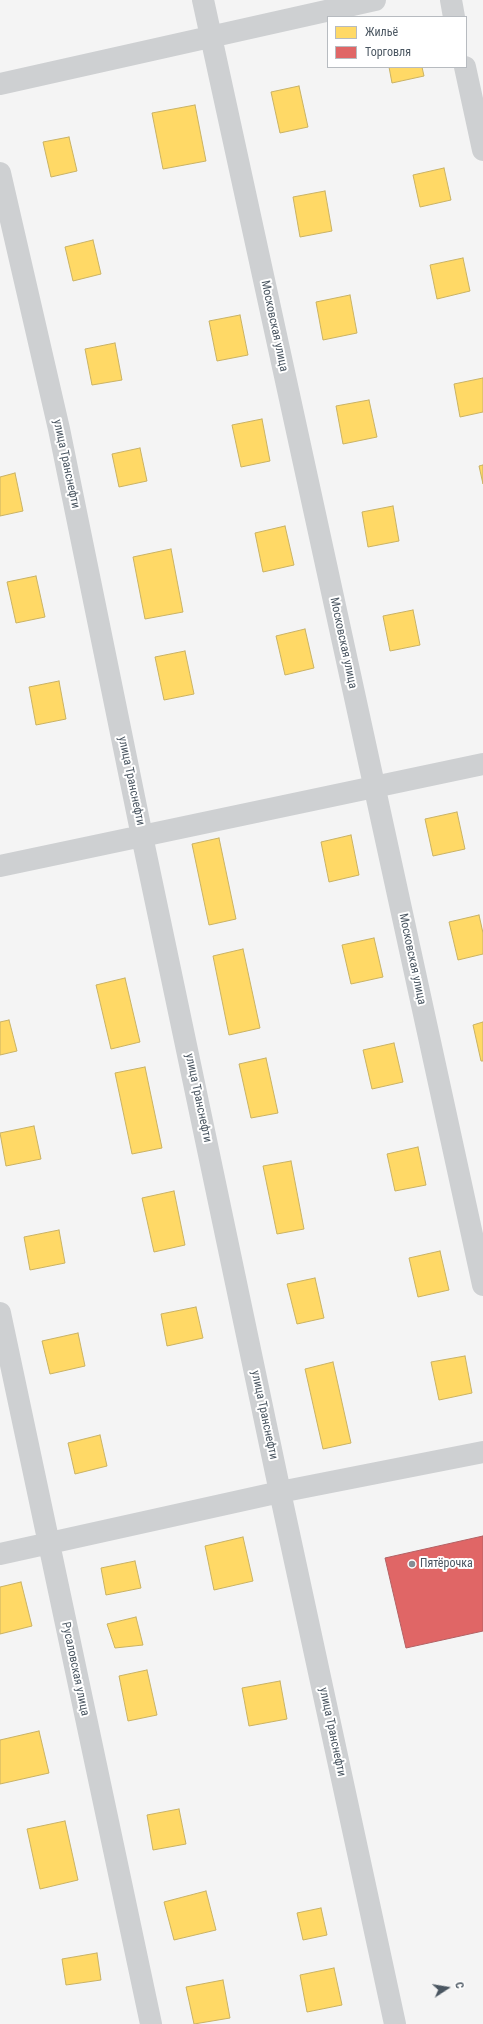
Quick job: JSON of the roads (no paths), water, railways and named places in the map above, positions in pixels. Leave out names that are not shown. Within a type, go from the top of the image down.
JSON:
[{"type":"street","name":"Московская улица","points":[[203,0],[483,1285]]},
{"type":"street","points":[[0,84],[375,0]]},
{"type":"street","points":[[450,0],[454,16]]},
{"type":"street","points":[[465,68],[483,150]]},
{"type":"street","name":"улица Транснефти","points":[[0,173],[59,429],[142,836],[280,1492],[395,2024]]},
{"type":"street","points":[[0,866],[483,764]]},
{"type":"street","name":"Русаловская улица","points":[[0,1313],[151,2024]]},
{"type":"street","points":[[0,1554],[48,1542],[280,1492],[483,1452]]},
{"type":"place","name":"Пятёрочка","points":[[412,1564]]}]
